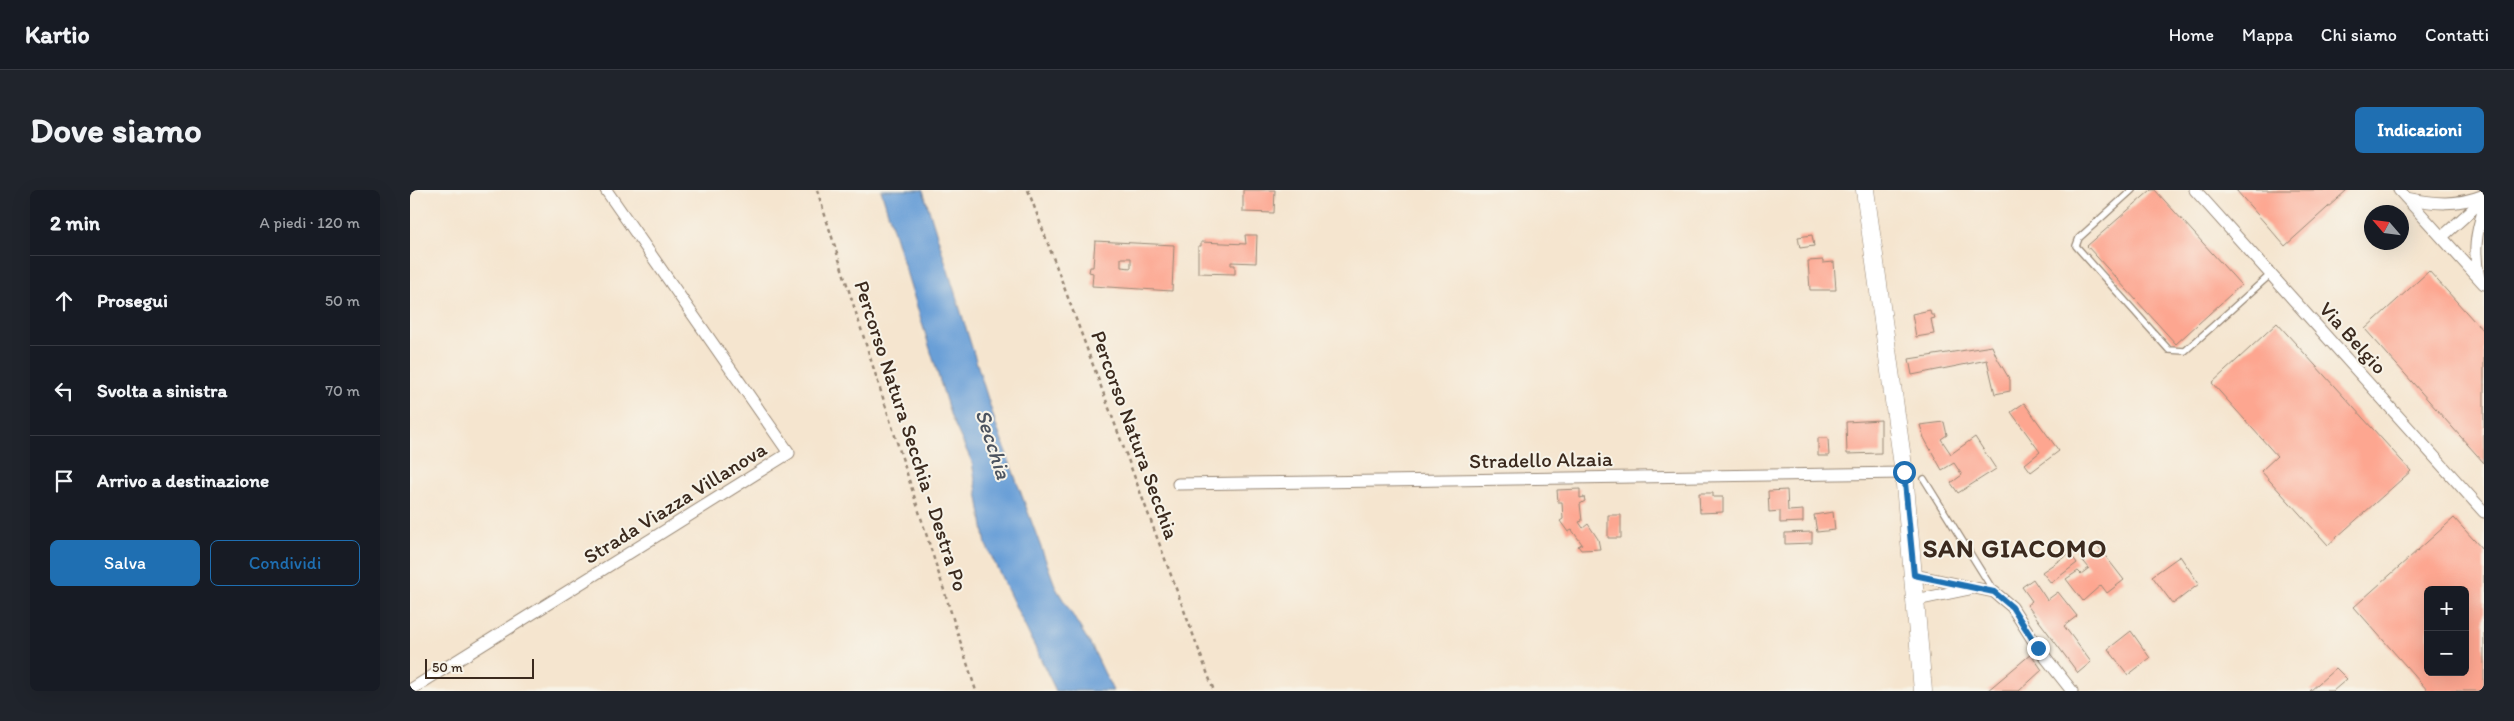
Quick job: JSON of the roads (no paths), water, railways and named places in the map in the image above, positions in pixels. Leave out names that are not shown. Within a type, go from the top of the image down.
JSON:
[{"type":"main road","points":[[1866,190],[1904,472],[1923,691]]},
{"type":"street","name":"Strada Viazza Villanova","points":[[410,690],[789,454],[606,190]]},
{"type":"street","name":"Via Belgio","points":[[2195,190],[2484,512]]},
{"type":"street","points":[[2403,194],[2441,204],[2457,203],[2484,197]]},
{"type":"street","points":[[2403,194],[2482,282]]},
{"type":"street","points":[[2442,238],[2484,197]]},
{"type":"street","points":[[2482,282],[2475,245],[2477,229],[2484,209]]},
{"type":"street","name":"Stradello Alzaia","points":[[1178,484],[1904,472]]},
{"type":"street","points":[[1914,575],[1994,592],[2012,607],[2038,648],[2072,691]]},
{"type":"street","points":[[1916,600],[1974,588]]},
{"type":"lane","points":[[2132,190],[2079,238],[2076,246],[2169,350],[2185,351],[2271,274]]},
{"type":"lane","points":[[1924,479],[1994,592]]},
{"type":"water","name":"Secchia","points":[[881,190],[923,190],[997,428],[1056,588],[1092,647],[1113,691],[1056,691],[986,545],[972,462],[951,417]]},
{"type":"district","name":"SAN GIACOMO","points":[[2015,548]]}]
